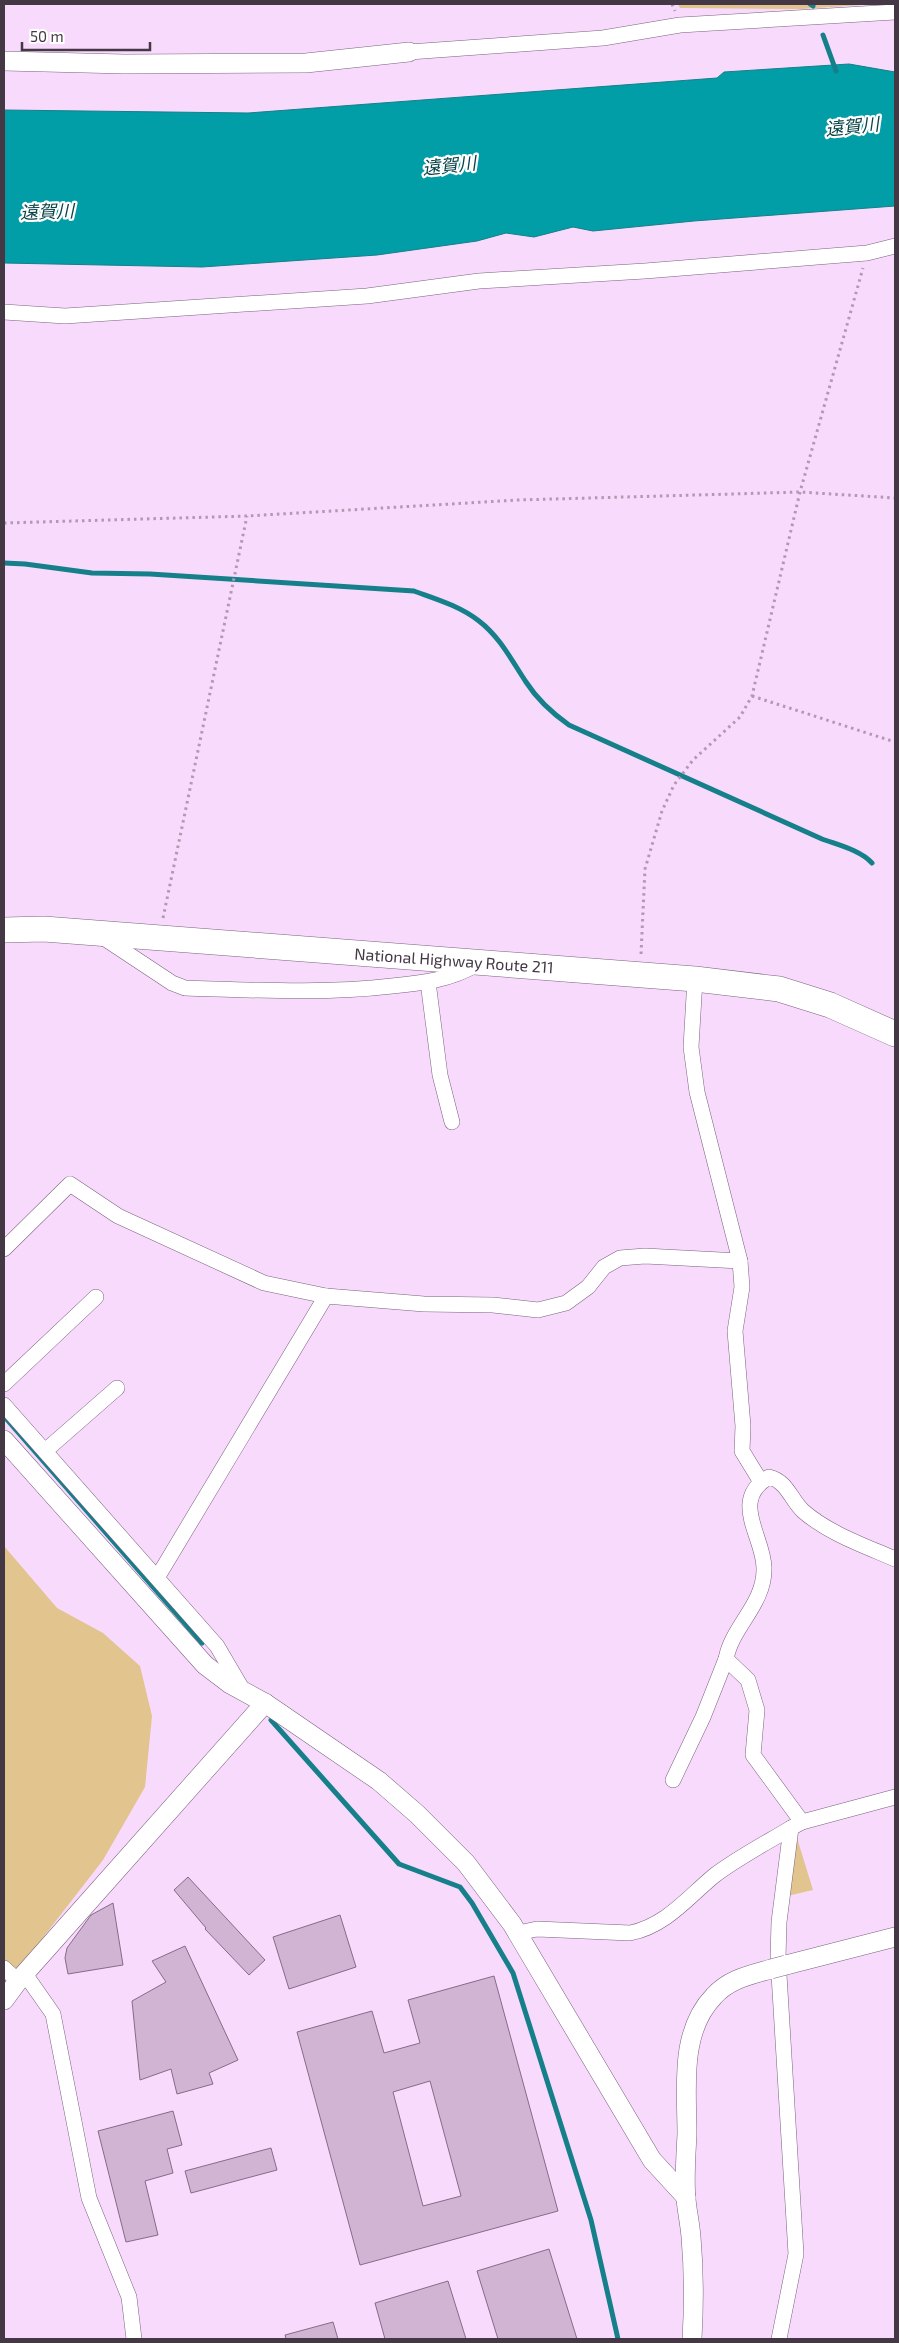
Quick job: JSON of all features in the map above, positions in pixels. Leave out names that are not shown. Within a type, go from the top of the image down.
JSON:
[{"type":"highway","name":"National Highway Route 211","points":[[4,930],[44,929],[695,978],[779,989],[830,1004],[895,1034]]},
{"type":"street","points":[[4,61],[124,64],[306,63],[409,52],[603,38],[680,25],[895,12]]},
{"type":"street","points":[[4,312],[65,316],[357,296],[480,281],[644,271],[867,253],[895,246]]},
{"type":"street","points":[[98,934],[172,983],[185,988],[297,991],[364,989],[428,982],[463,972],[480,962]]},
{"type":"street","points":[[695,978],[691,1047],[697,1092],[740,1261],[742,1287],[735,1331],[743,1426],[742,1451],[761,1482]]},
{"type":"street","points":[[428,982],[440,1075],[452,1122]]},
{"type":"street","points":[[4,1249],[70,1184],[118,1216],[264,1283],[326,1296],[424,1304],[494,1304],[538,1310],[566,1303],[588,1287],[604,1267],[620,1258],[645,1256],[740,1261]]},
{"type":"street","points":[[157,1578],[326,1296]]},
{"type":"street","points":[[4,1384],[96,1297]]},
{"type":"street","points":[[45,1451],[117,1388]]},
{"type":"street","points":[[4,1405],[217,1646],[244,1692]]},
{"type":"street","points":[[4,1440],[205,1664],[230,1684],[265,1703],[379,1781],[417,1814],[466,1863],[518,1933],[652,2160],[686,2197]]},
{"type":"street","points":[[673,1780],[711,1699],[728,1649],[757,1601],[764,1584],[764,1566],[760,1547],[751,1525],[750,1511],[750,1499],[761,1482],[769,1477],[777,1479],[803,1511],[831,1530],[895,1559]]},
{"type":"street","points":[[726,1659],[748,1680],[757,1710],[754,1755],[796,1825],[778,1922],[778,1958],[796,2254],[779,2339]]},
{"type":"street","points":[[4,2000],[22,1977],[265,1703]]},
{"type":"street","points":[[518,1933],[537,1929],[630,1933],[644,1931],[660,1923],[715,1875],[796,1825],[895,1797]]},
{"type":"street","points":[[692,2339],[693,2274],[686,2197],[688,2057],[692,2034],[704,2009],[727,1984],[743,1976],[895,1937]]},
{"type":"street","points":[[4,1968],[22,1977],[53,2014],[89,2198],[129,2297],[134,2339]]},
{"type":"path","points":[[640,973],[645,869],[662,811],[674,785],[693,760],[740,717],[752,696],[800,492],[867,253]]},
{"type":"path","points":[[4,523],[247,516],[518,500],[800,492],[895,498]]},
{"type":"path","points":[[159,939],[247,516]]},
{"type":"path","points":[[752,696],[895,742]]},
{"type":"shaded area","points":[[678,4],[877,4],[801,9],[680,8]]},
{"type":"shaded area","points":[[4,1546],[57,1608],[103,1633],[140,1666],[152,1716],[145,1787],[103,1860],[4,1988]]},
{"type":"shaded area","points":[[797,1838],[813,1890],[787,1896]]},
{"type":"water","name":"遠賀川","points":[[849,64],[895,72],[895,206],[694,221],[593,231],[573,227],[534,237],[506,233],[477,241],[377,255],[202,267],[4,263],[4,110],[248,113],[717,78],[724,72]]},
{"type":"building","points":[[188,1877],[265,1960],[249,1975],[205,1929],[174,1890]]},
{"type":"building","points":[[113,1903],[123,1965],[68,1974],[65,1958],[67,1948],[91,1915]]},
{"type":"building","points":[[340,1915],[356,1967],[289,1989],[273,1937]]},
{"type":"building","points":[[185,1946],[238,2060],[209,2073],[213,2084],[177,2094],[171,2069],[140,2080],[132,2001],[166,1982],[152,1961]]},
{"type":"building","points":[[494,1976],[558,2211],[360,2265],[297,2032],[372,2011],[384,2053],[420,2043],[408,2000]],"holes":[[[430,2081],[461,2196],[423,2206],[393,2092]]]},
{"type":"building","points":[[173,2111],[182,2145],[167,2149],[173,2173],[145,2181],[158,2235],[126,2242],[98,2131]]},
{"type":"building","points":[[271,2148],[277,2170],[191,2193],[185,2171]]},
{"type":"building","points":[[549,2249],[577,2339],[498,2339],[477,2271]]},
{"type":"building","points":[[448,2281],[466,2339],[385,2339],[375,2303]]},
{"type":"building","points":[[333,2322],[338,2339],[286,2339],[285,2335]]},
{"type":"waterway","points":[[823,35],[836,71]]},
{"type":"waterway","points":[[4,563],[92,573],[150,574],[414,591],[456,607],[486,627],[505,650],[540,700],[569,725],[822,839],[855,851],[872,863]]},
{"type":"waterway","points":[[4,1416],[202,1643]]},
{"type":"waterway","points":[[271,1720],[399,1864],[460,1887],[472,1903],[513,1973],[591,2220],[618,2339]]}]
